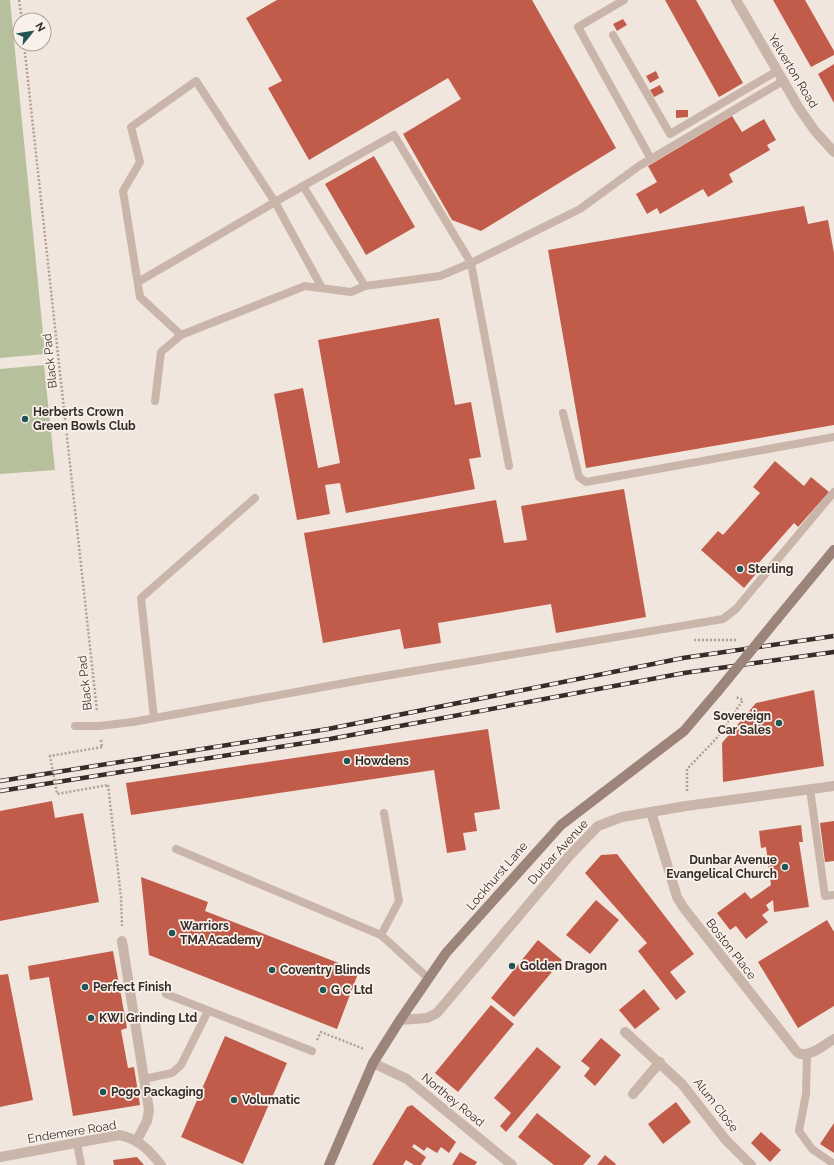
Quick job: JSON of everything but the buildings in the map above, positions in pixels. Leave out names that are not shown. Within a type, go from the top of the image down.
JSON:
[{"type":"main road","name":"Lockhurst Lane","points":[[328,1165],[376,1058],[428,978],[446,954],[561,825],[684,731],[834,550]]},
{"type":"street","name":"Yelverton Road","points":[[736,0],[777,71],[815,132],[834,152]]},
{"type":"street","name":"Durbar Avenue","points":[[400,1020],[427,1018],[437,1013],[570,855],[598,826],[622,817],[686,806],[834,786]]},
{"type":"street","name":"Boston Place","points":[[651,812],[677,897],[688,916],[797,1052],[799,1054],[807,1054]]},
{"type":"street","points":[[122,941],[149,1110],[147,1121],[137,1140]]},
{"type":"street","name":"Alum Close","points":[[625,1032],[660,1062],[682,1084],[725,1139],[751,1165]]},
{"type":"street","points":[[807,1054],[834,1039]]},
{"type":"street","name":"Northey Road","points":[[376,1058],[407,1079],[512,1165]]},
{"type":"street","points":[[633,1094],[660,1062]]},
{"type":"street","name":"Endemere Road","points":[[0,1157],[119,1135],[137,1140],[147,1148],[161,1165]]},
{"type":"lane","points":[[624,0],[578,27],[651,159]]},
{"type":"lane","points":[[613,36],[670,134],[777,71]]},
{"type":"lane","points":[[181,335],[140,297],[123,191],[140,162],[131,127],[196,81],[275,202],[322,288]]},
{"type":"lane","points":[[154,401],[161,352],[181,335],[305,286],[351,292],[365,286],[440,276],[471,263],[580,209],[638,166],[783,81]]},
{"type":"lane","points":[[138,282],[394,135],[471,263],[509,466]]},
{"type":"lane","points":[[303,186],[365,286]]},
{"type":"lane","points":[[563,413],[579,477],[586,482],[834,437]]},
{"type":"lane","points":[[75,726],[99,726],[154,718],[362,680],[723,619],[736,609],[834,492]]},
{"type":"lane","points":[[154,718],[141,598],[255,498]]},
{"type":"lane","points":[[810,789],[825,896],[834,895]]},
{"type":"lane","points":[[381,935],[398,901],[384,813]]},
{"type":"lane","points":[[176,849],[381,935],[428,978]]},
{"type":"lane","points":[[166,994],[312,1051]]},
{"type":"lane","points":[[144,1079],[172,1073],[181,1065],[208,1011]]},
{"type":"lane","points":[[807,1054],[806,1094],[799,1131],[812,1149],[834,1164]]},
{"type":"lane","points":[[77,1143],[81,1165]]},
{"type":"path","points":[[19,0],[21,12]]},
{"type":"path","name":"Black Pad","points":[[25,52],[102,747],[50,756],[57,794],[108,785],[121,897],[122,941]]},
{"type":"path","points":[[691,640],[738,640]]},
{"type":"path","points":[[686,806],[687,769],[716,739],[743,700],[736,696]]},
{"type":"path","points":[[312,1051],[321,1032],[376,1058]]},
{"type":"green space","points":[[0,0],[10,0],[12,20],[12,52],[15,52],[45,354],[0,358]]},
{"type":"green space","name":"Herberts Crown Green Bowls Club","points":[[44,365],[55,470],[0,474],[0,369]]},
{"type":"railway","points":[[0,781],[328,729],[683,658],[834,636]]},
{"type":"railway","points":[[0,791],[330,739],[684,673],[834,652]]},
{"type":"place","name":"Herberts Crown Green Bowls Club","points":[[25,419]]},
{"type":"place","name":"Sterling","points":[[740,569]]},
{"type":"place","name":"Sovereign Car Sales","points":[[779,723]]},
{"type":"place","name":"Howdens","points":[[347,761]]},
{"type":"place","name":"Dunbar Avenue Evangelical Church","points":[[785,867]]},
{"type":"place","name":"Warriors TMA Academy","points":[[172,933]]},
{"type":"place","name":"Golden Dragon","points":[[512,966]]},
{"type":"place","name":"Coventry Blinds","points":[[272,970]]},
{"type":"place","name":"Perfect Finish","points":[[85,987]]},
{"type":"place","name":"G C Ltd","points":[[323,990]]},
{"type":"place","name":"KWI Grinding Ltd","points":[[91,1018]]},
{"type":"place","name":"Pogo Packaging","points":[[103,1092]]},
{"type":"place","name":"Volumatic","points":[[234,1100]]}]
